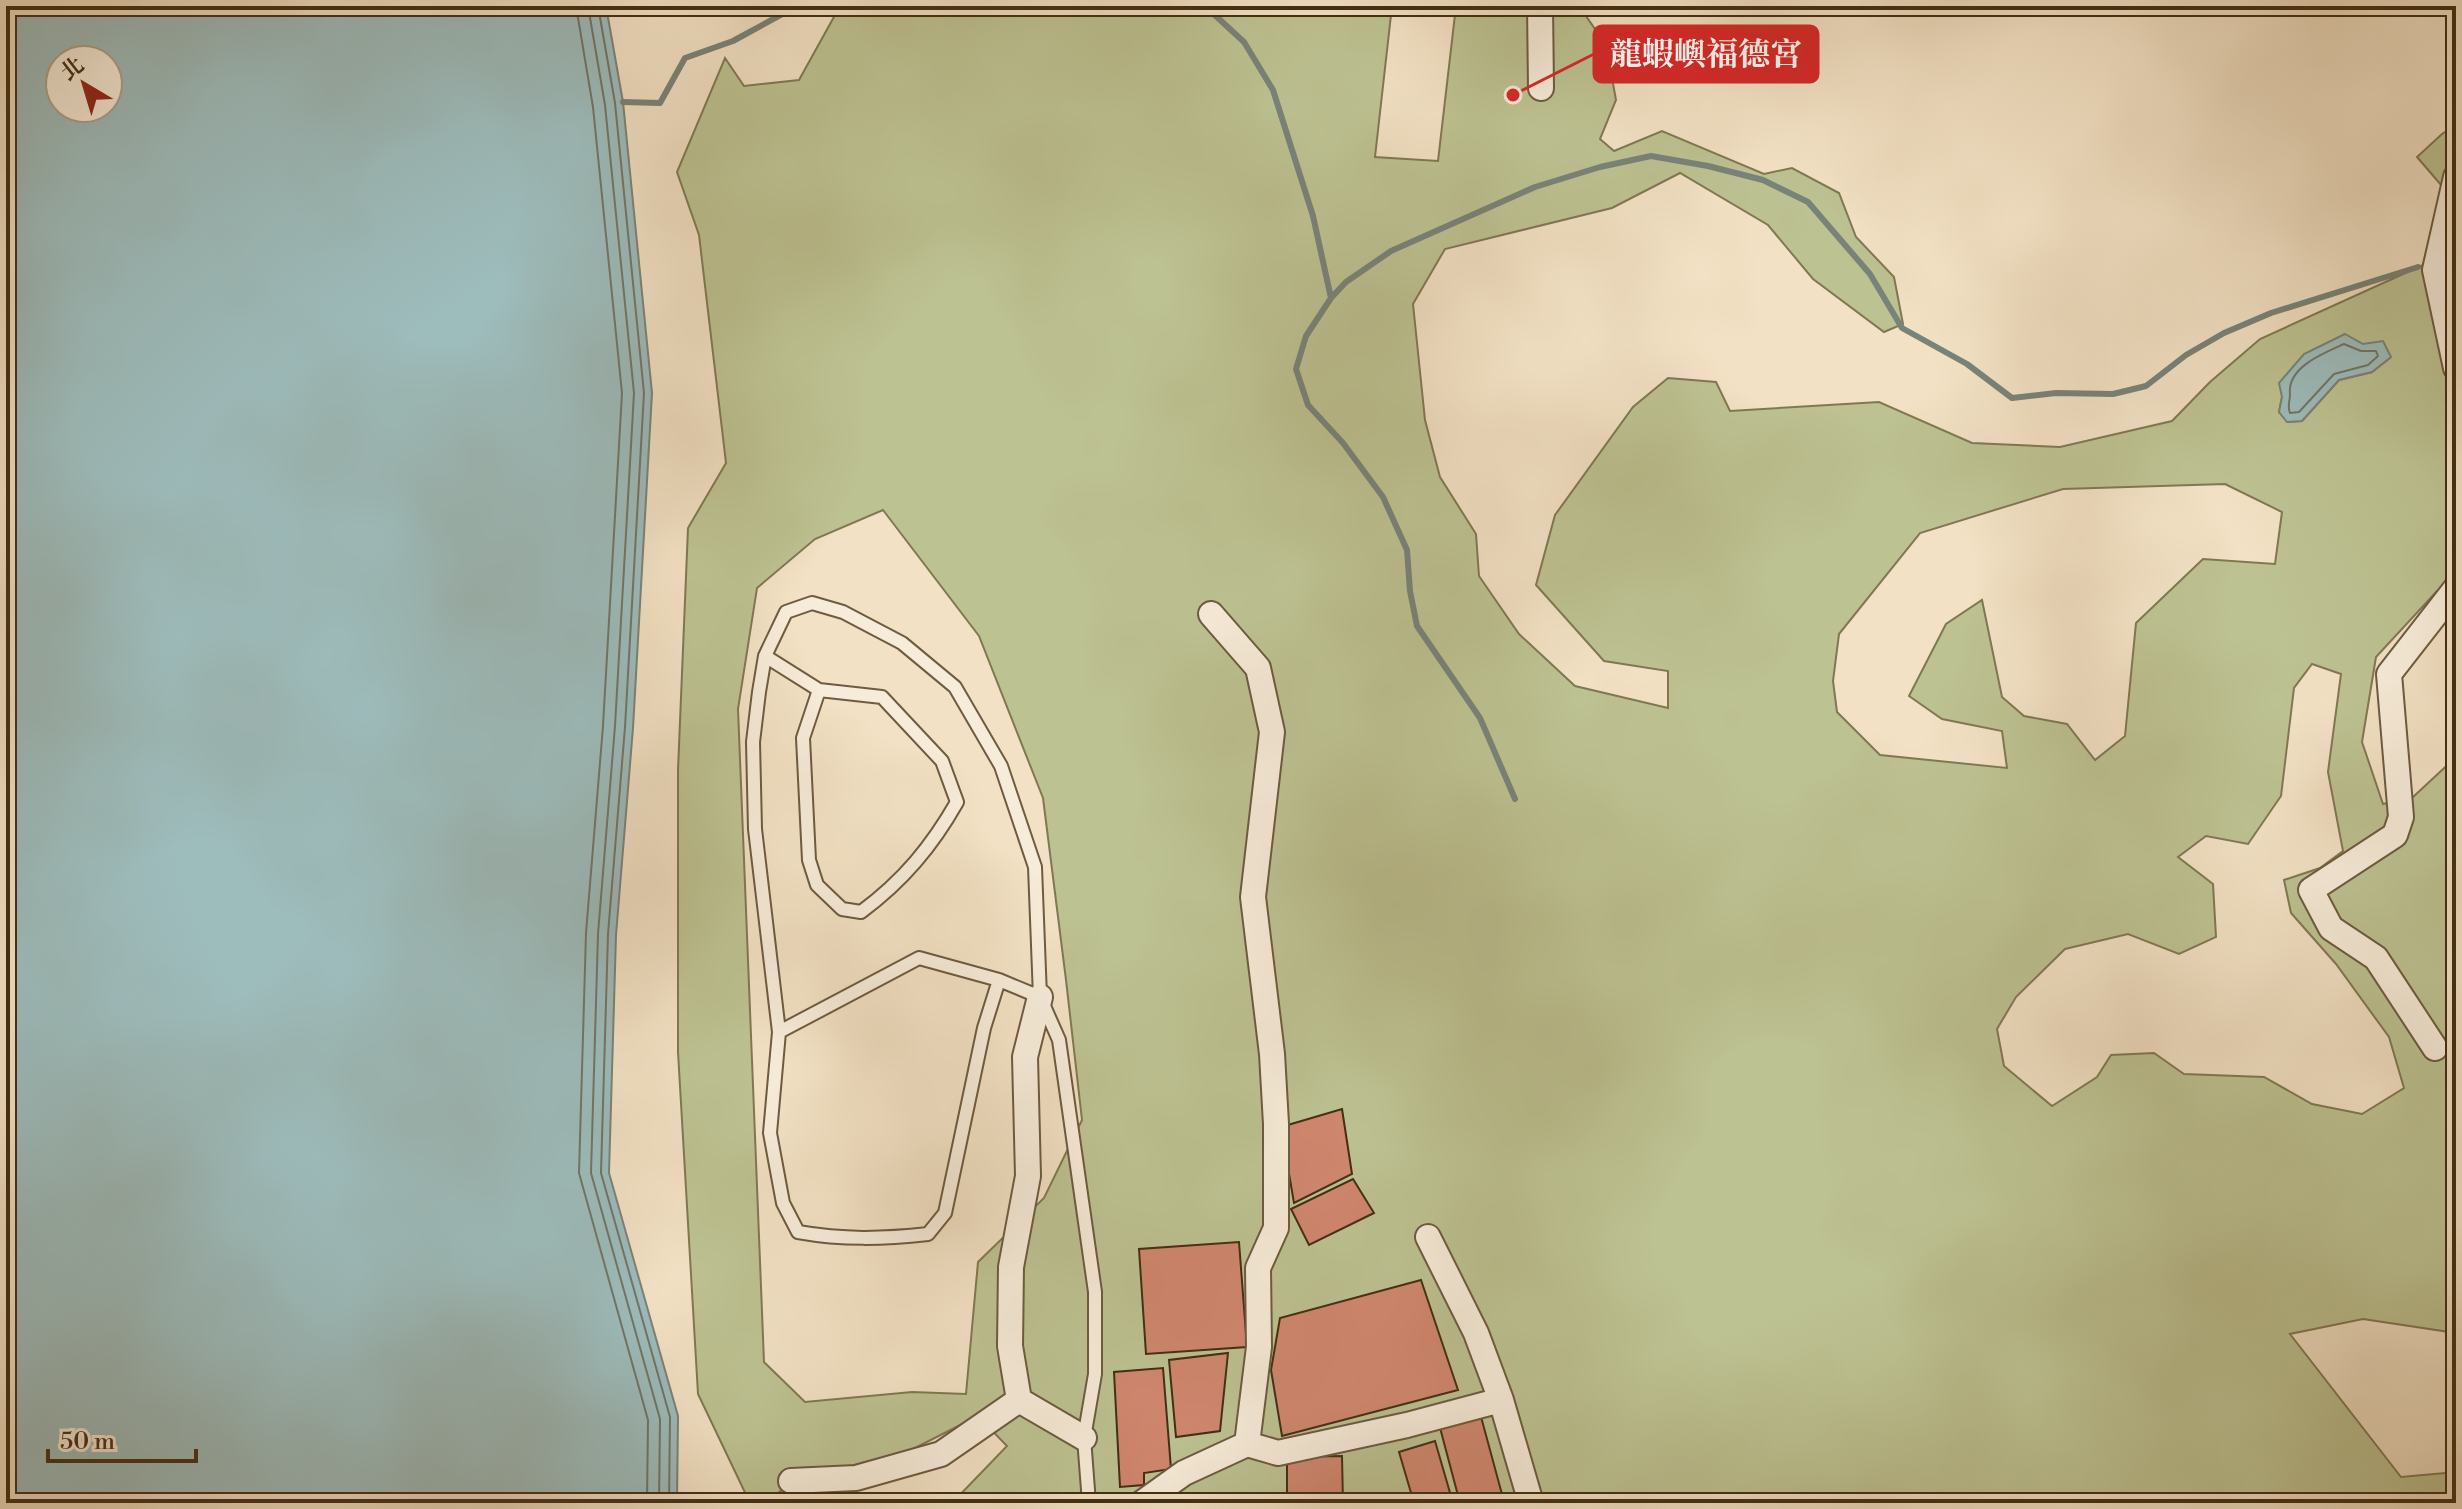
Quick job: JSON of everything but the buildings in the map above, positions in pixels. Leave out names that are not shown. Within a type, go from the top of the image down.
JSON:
[{"type":"street","points":[[1540,6],[1541,88]]},
{"type":"street","points":[[2456,177],[2435,270],[2456,368]]},
{"type":"street","points":[[2435,1048],[2376,958],[2331,928],[2311,890],[2395,835],[2401,817],[2389,674],[2456,588]]},
{"type":"street","points":[[1211,614],[1258,668],[1272,732],[1253,897],[1273,1068],[1276,1228],[1258,1268],[1259,1347],[1247,1444]]},
{"type":"street","points":[[1019,1400],[1010,1346],[1011,1267],[1028,1176],[1025,1057],[1040,997]]},
{"type":"street","points":[[1428,1237],[1476,1333],[1501,1400],[1531,1503]]},
{"type":"street","points":[[1019,1400],[1084,1438]]},
{"type":"street","points":[[791,1481],[856,1478],[941,1454],[1019,1400]]},
{"type":"street","points":[[1142,1503],[1184,1473],[1247,1444],[1278,1453],[1407,1425],[1501,1400]]},
{"type":"lane","points":[[999,980],[984,1028],[945,1213],[928,1234],[875,1240],[834,1239],[798,1232],[783,1203],[770,1133],[779,1032],[755,829],[753,742],[765,656],[786,612],[812,603],[843,612],[902,643],[955,687],[1001,766],[1035,867],[1040,997],[1059,1040],[1095,1292],[1095,1374],[1084,1438],[1089,1503]]},
{"type":"lane","points":[[765,656],[819,690],[882,697],[942,761],[957,802],[939,834],[892,889],[861,912],[842,909],[817,885],[809,860],[803,738],[819,690]]},
{"type":"lane","points":[[779,1032],[919,958],[999,980],[1040,997]]},
{"type":"green space","points":[[840,6],[1392,6],[1375,157],[1438,161],[1456,6],[1579,6],[1606,45],[1616,100],[1600,139],[1614,151],[1662,131],[1764,174],[1792,168],[1839,193],[1856,237],[1894,277],[1903,324],[1884,332],[1813,279],[1768,225],[1680,173],[1612,208],[1445,249],[1413,304],[1425,420],[1440,477],[1476,534],[1479,576],[1519,634],[1575,686],[1668,708],[1668,671],[1604,661],[1536,585],[1555,515],[1633,407],[1668,378],[1716,382],[1730,411],[1879,402],[1972,443],[2060,447],[2172,421],[2210,382],[2260,339],[2423,265],[2442,186],[2417,157],[2456,125],[2456,590],[2437,591],[2376,657],[2362,742],[2383,804],[2413,797],[2456,757],[2456,1021],[2449,1027],[2456,1037],[2456,1333],[2363,1319],[2290,1334],[2401,1477],[2456,1472],[2456,1503],[952,1503],[1007,1446],[978,1416],[909,1451],[797,1480],[763,1503],[750,1503],[698,1394],[678,1052],[678,770],[688,528],[726,463],[699,235],[677,172],[725,58],[744,86],[799,80]],"holes":[[[2391,357],[2372,372],[2339,380],[2302,421],[2288,422],[2279,412],[2282,397]],[[2225,484],[2282,512],[2275,564],[2203,559],[2136,623],[2125,736],[2095,760],[2067,724],[2024,716],[2002,697],[1982,600],[1946,624],[1909,696],[1942,719],[2002,731],[2007,768],[1880,755],[1837,712],[1833,681],[1839,634],[1920,533],[2063,489]],[[883,510],[979,636],[1043,798],[1082,1120],[1044,1198],[978,1262],[966,1394],[912,1392],[805,1402],[764,1362],[738,709],[757,588],[815,539]],[[2312,664],[2341,674],[2328,772],[2343,851],[2320,868],[2284,880],[2291,913],[2336,964],[2389,1037],[2404,1088],[2362,1114],[2312,1104],[2264,1077],[2184,1074],[2154,1053],[2111,1055],[2097,1077],[2052,1106],[2004,1066],[1997,1029],[2016,997],[2065,949],[2128,934],[2179,954],[2216,937],[2213,884],[2178,857],[2206,836],[2248,844],[2281,796],[2294,688]]]},
{"type":"water","points":[[6,6],[606,6],[623,102],[652,393],[633,728],[616,935],[609,1173],[678,1416],[677,1503],[6,1503]]},
{"type":"water","points":[[2345,334],[2363,344],[2383,341],[2391,357],[2372,372],[2339,380],[2302,421],[2287,422],[2279,412],[2282,397],[2279,383],[2304,354]]},
{"type":"waterway","points":[[623,102],[660,103],[685,58],[733,41],[797,6]]},
{"type":"waterway","points":[[1205,6],[1244,42],[1273,90],[1313,216],[1331,298],[1306,336],[1296,369],[1308,405],[1343,443],[1383,497],[1407,550],[1417,626],[1480,718],[1515,799]]},
{"type":"waterway","points":[[1331,298],[1346,282],[1391,251],[1535,187],[1600,167],[1651,156],[1763,180],[1808,202],[1870,274],[1902,328],[1967,364],[2012,398],[2056,393],[2113,394],[2146,386],[2186,355],[2224,333],[2271,313],[2418,267]]},
{"type":"place","name":"龍蝦嶼福德宮","points":[[1513,95]]}]
